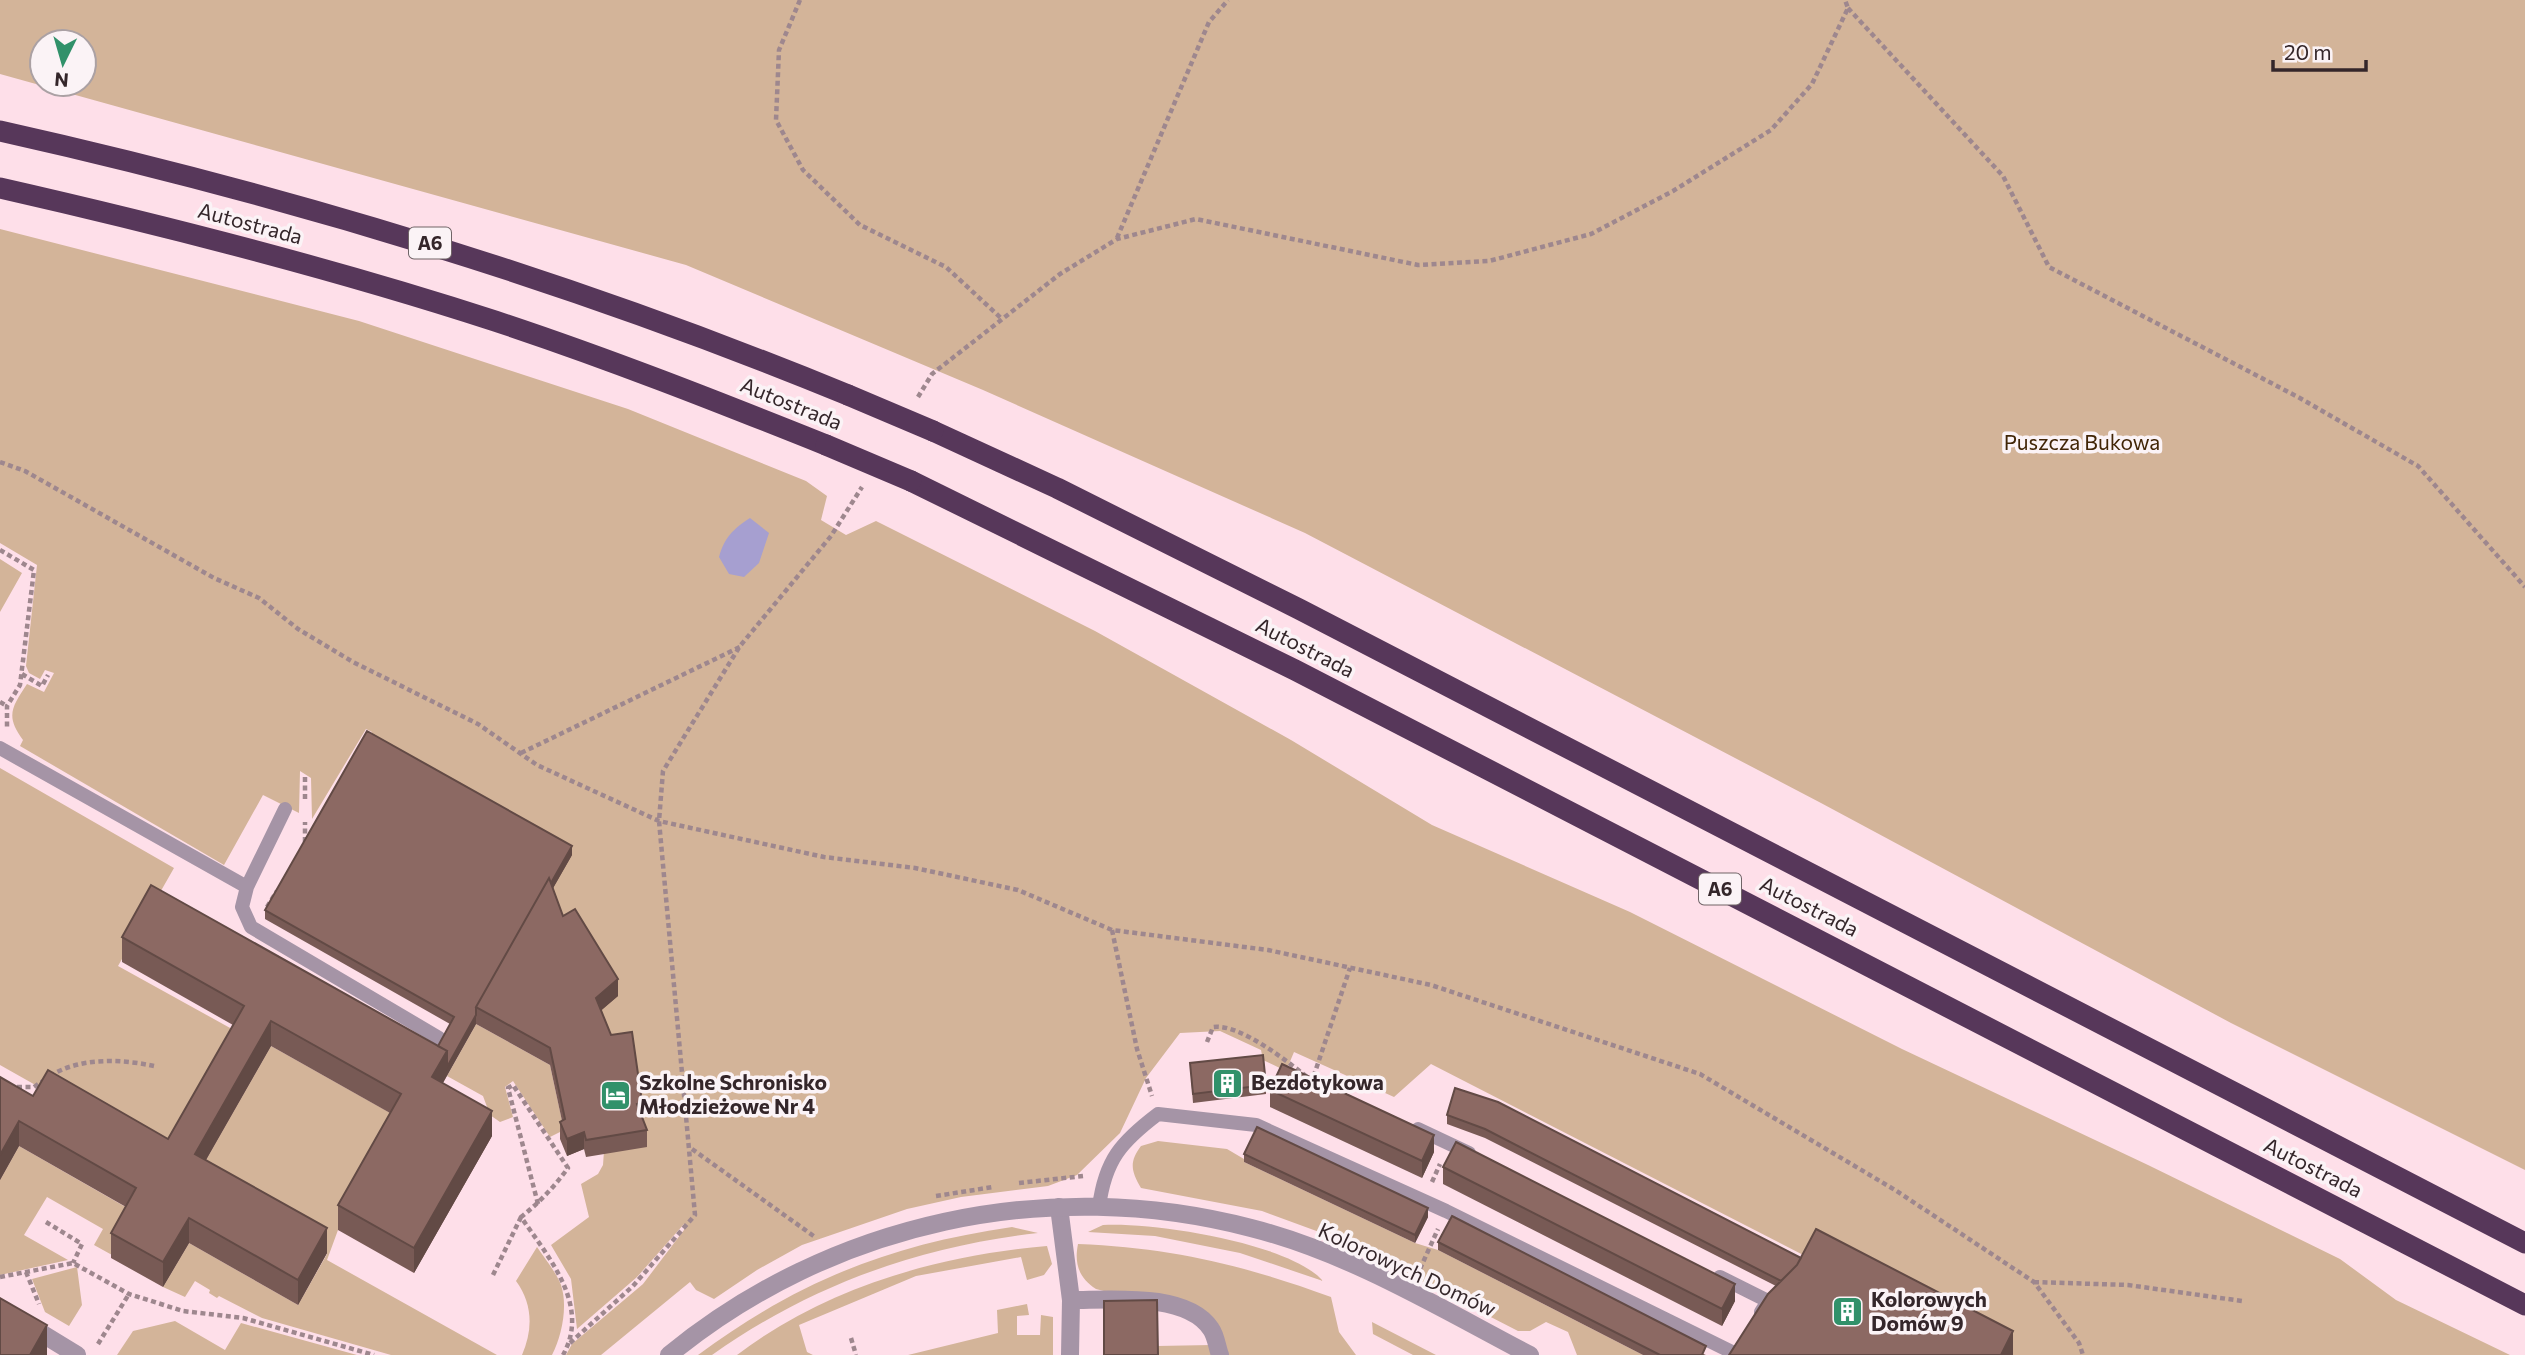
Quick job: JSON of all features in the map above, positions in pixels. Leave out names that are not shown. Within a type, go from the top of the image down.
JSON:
[{"type":"highway","name":"Autostrada","points":[[0,131],[209,181],[419,239],[643,314],[933,431],[1056,488],[1298,609],[2525,1243]]},
{"type":"highway","name":"Autostrada","points":[[0,188],[180,230],[390,288],[598,357],[826,445],[911,481],[1283,663],[2525,1305]]},
{"type":"street","name":"Kolorowych Domów","points":[[669,1355],[729,1310],[764,1288],[849,1249],[909,1228],[958,1217],[1099,1207],[1151,1209],[1253,1228],[1302,1245],[1408,1292],[1530,1355]]},
{"type":"street","points":[[1059,1208],[1071,1300],[1070,1355]]},
{"type":"street","points":[[1071,1300],[1158,1301],[1193,1311],[1212,1329],[1220,1355]]},
{"type":"street","points":[[0,1308],[77,1355]]},
{"type":"lane","points":[[0,748],[247,887]]},
{"type":"lane","points":[[285,809],[247,887],[242,907],[250,927],[439,1038]]},
{"type":"lane","points":[[1099,1207],[1103,1176],[1115,1154],[1158,1114],[1223,1118],[1256,1125],[1446,1211],[1738,1351]]},
{"type":"lane","points":[[1399,1120],[1486,1161]]},
{"type":"lane","points":[[1707,1270],[1768,1301],[1755,1322]]},
{"type":"path","points":[[800,0],[779,50],[776,120],[803,170],[860,225],[946,267],[1002,319]]},
{"type":"path","points":[[1117,239],[1209,22],[1228,0]]},
{"type":"path","points":[[1848,8],[1914,76],[2003,176],[2049,267],[2298,397],[2418,466],[2525,587]]},
{"type":"path","points":[[0,462],[25,471],[214,578],[259,598],[309,635],[353,662],[478,724],[537,765],[659,821],[824,857],[915,869],[1018,890],[1112,930],[1268,950],[1431,985],[1700,1074],[1895,1190],[2034,1282],[2079,1343],[2083,1355]]},
{"type":"path","points":[[0,550],[34,570],[20,685],[8,704],[0,702]]},
{"type":"path","points":[[520,753],[740,646]]},
{"type":"path","points":[[22,674],[42,686],[48,675]]},
{"type":"path","points":[[298,853],[312,830]]},
{"type":"path","points":[[268,906],[279,886]]},
{"type":"path","points":[[1112,930],[1137,1049],[1158,1114]]},
{"type":"path","points":[[1207,1041],[1213,1027],[1222,1025],[1270,1050],[1312,1081],[1350,968]]},
{"type":"path","points":[[0,1087],[34,1087],[60,1070],[117,1059],[154,1066]]},
{"type":"path","points":[[493,1275],[521,1217],[538,1204],[549,1194],[568,1168],[513,1085],[508,1088],[538,1204]]},
{"type":"path","points":[[691,1149],[814,1238]]},
{"type":"path","points":[[521,1217],[565,1283],[571,1307],[570,1343],[563,1355]]},
{"type":"path","points":[[46,1222],[82,1244],[73,1263]]},
{"type":"path","points":[[0,1277],[73,1263],[129,1294],[183,1311],[243,1318],[374,1355]]},
{"type":"path","points":[[2034,1282],[2128,1284],[2242,1301]]},
{"type":"path","points":[[98,1345],[129,1294]]},
{"type":"path","points":[[850,1338],[856,1355]]},
{"type":"green space","name":"Puszcza Bukowa","points":[[0,0],[2525,0],[2525,1170],[2231,1023],[1821,803],[1305,533],[983,390],[686,265],[86,98],[98,98],[98,28],[28,28],[28,82],[0,74]]},
{"type":"green space","points":[[0,229],[359,321],[628,409],[806,481],[827,496],[821,520],[846,535],[876,521],[1095,631],[1291,740],[1432,825],[1630,912],[1902,1049],[2340,1259],[2396,1300],[2510,1355],[1998,1355],[1431,1064],[1394,1097],[1294,1052],[1286,1071],[1263,1060],[1261,1050],[1220,1031],[1180,1033],[1146,1078],[1120,1133],[1077,1175],[1048,1186],[961,1197],[907,1209],[802,1245],[757,1270],[714,1299],[696,1290],[690,1282],[601,1355],[566,1355],[572,1344],[643,1284],[684,1230],[684,1224],[637,1277],[577,1329],[571,1279],[551,1245],[589,1217],[581,1184],[598,1174],[603,1165],[611,1052],[367,740],[372,732],[366,729],[312,819],[311,778],[300,771],[299,813],[263,795],[224,865],[20,746],[23,740],[12,718],[14,705],[27,684],[44,692],[54,673],[45,670],[40,679],[29,673],[26,666],[37,565],[0,543]]},
{"type":"green space","points":[[0,559],[22,573],[0,612]]},
{"type":"green space","points":[[0,768],[174,868],[118,966],[241,1034],[170,1161],[0,1065]]},
{"type":"green space","points":[[476,1024],[550,1065],[564,1130],[550,1137],[513,1081],[505,1087],[513,1117],[500,1122],[490,1115],[483,1096],[447,1076]]},
{"type":"green space","points":[[271,1046],[401,1119],[338,1230],[327,1260],[497,1355],[391,1355],[262,1318],[219,1296],[217,1298],[195,1281],[185,1297],[163,1287],[189,1243],[298,1305],[327,1254],[195,1179]]},
{"type":"green space","points":[[1158,1141],[1227,1149],[1244,1159],[1244,1162],[1415,1243],[1438,1250],[1643,1355],[1577,1355],[1568,1332],[1546,1322],[1530,1331],[1518,1331],[1341,1240],[1262,1211],[1141,1188],[1133,1171],[1133,1162],[1141,1146]]},
{"type":"green space","points":[[19,1146],[136,1213],[112,1255],[94,1245],[103,1229],[47,1197],[24,1235],[68,1260],[0,1275],[0,1180]]},
{"type":"green space","points":[[1103,1225],[1186,1231],[1252,1246],[1282,1256],[1306,1268],[1323,1281],[1240,1253],[1155,1236],[1088,1232]]},
{"type":"green space","points":[[1012,1227],[1038,1233],[950,1248],[867,1273],[788,1308],[712,1355],[698,1355],[772,1306],[846,1270],[925,1244]]},
{"type":"green space","points":[[1078,1244],[1145,1249],[1207,1260],[1268,1276],[1331,1297],[1339,1332],[1356,1355],[1226,1355],[1212,1319],[1096,1289],[1090,1285],[1079,1270]]},
{"type":"green space","points":[[1047,1246],[1052,1264],[1044,1275],[1027,1280],[1021,1257],[916,1276],[799,1325],[807,1352],[813,1355],[737,1355],[808,1311],[845,1293],[884,1279],[964,1258]]},
{"type":"green space","points":[[537,1247],[561,1285],[563,1321],[552,1355],[522,1355],[530,1317],[526,1299],[516,1281]]},
{"type":"green space","points":[[77,1267],[82,1305],[69,1326],[45,1312],[32,1279]]},
{"type":"green space","points":[[1027,1304],[1029,1315],[1017,1316],[1017,1335],[1040,1335],[1041,1315],[1053,1317],[1053,1355],[908,1355],[998,1333],[997,1310]]},
{"type":"green space","points":[[175,1321],[225,1350],[241,1323],[357,1355],[117,1355],[133,1331]]},
{"type":"green space","points":[[1372,1322],[1436,1355],[1413,1355],[1373,1334]]},
{"type":"green space","points":[[1211,1345],[1211,1355],[1157,1355],[1157,1346]]},
{"type":"shaded area","points":[[750,518],[769,533],[759,563],[744,577],[729,574],[719,557],[721,550],[730,534]]},
{"type":"building","points":[[367,731],[572,846],[551,883],[549,878],[476,1007],[476,1015],[447,1067],[447,1051],[438,1046],[454,1017],[265,910]]},
{"type":"building","points":[[549,878],[563,916],[575,909],[618,979],[596,998],[611,1035],[632,1032],[642,1102],[637,1104],[647,1130],[586,1140],[584,1132],[567,1139],[560,1122],[565,1119],[550,1048],[476,1007]]},
{"type":"building","points":[[151,885],[447,1051],[432,1077],[492,1111],[414,1248],[338,1205],[401,1094],[271,1021],[195,1154],[327,1228],[298,1280],[189,1218],[163,1262],[111,1233],[136,1188],[19,1121],[0,1155],[0,1077],[33,1096],[48,1070],[168,1139],[244,1006],[122,937]]},
{"type":"building","name":"Bezdotykowa","points":[[1263,1055],[1266,1085],[1193,1094],[1190,1063]]},
{"type":"building","points":[[1282,1064],[1434,1135],[1422,1161],[1270,1090]]},
{"type":"building","points":[[1455,1088],[1498,1102],[1801,1258],[1781,1281],[1485,1129],[1447,1115]]},
{"type":"building","points":[[1257,1127],[1428,1208],[1415,1235],[1244,1154]]},
{"type":"building","points":[[1456,1142],[1735,1284],[1722,1309],[1443,1167]]},
{"type":"building","points":[[1452,1216],[1706,1346],[1702,1355],[1660,1355],[1438,1242]]},
{"type":"building","points":[[1816,1229],[2013,1331],[2001,1355],[1729,1355],[1768,1294],[1797,1265]]},
{"type":"building","points":[[0,1298],[47,1325],[30,1355],[0,1355]]},
{"type":"building","points":[[1157,1300],[1158,1355],[1104,1355],[1104,1301]]},
{"type":"place","name":"Bezdotykowa","points":[[1228,1083]]},
{"type":"place","name":"Szkolne Schronisko Młodzieżowe Nr 4","points":[[616,1095]]},
{"type":"place","name":"Kolorowych Domów 9","points":[[1848,1312]]}]
